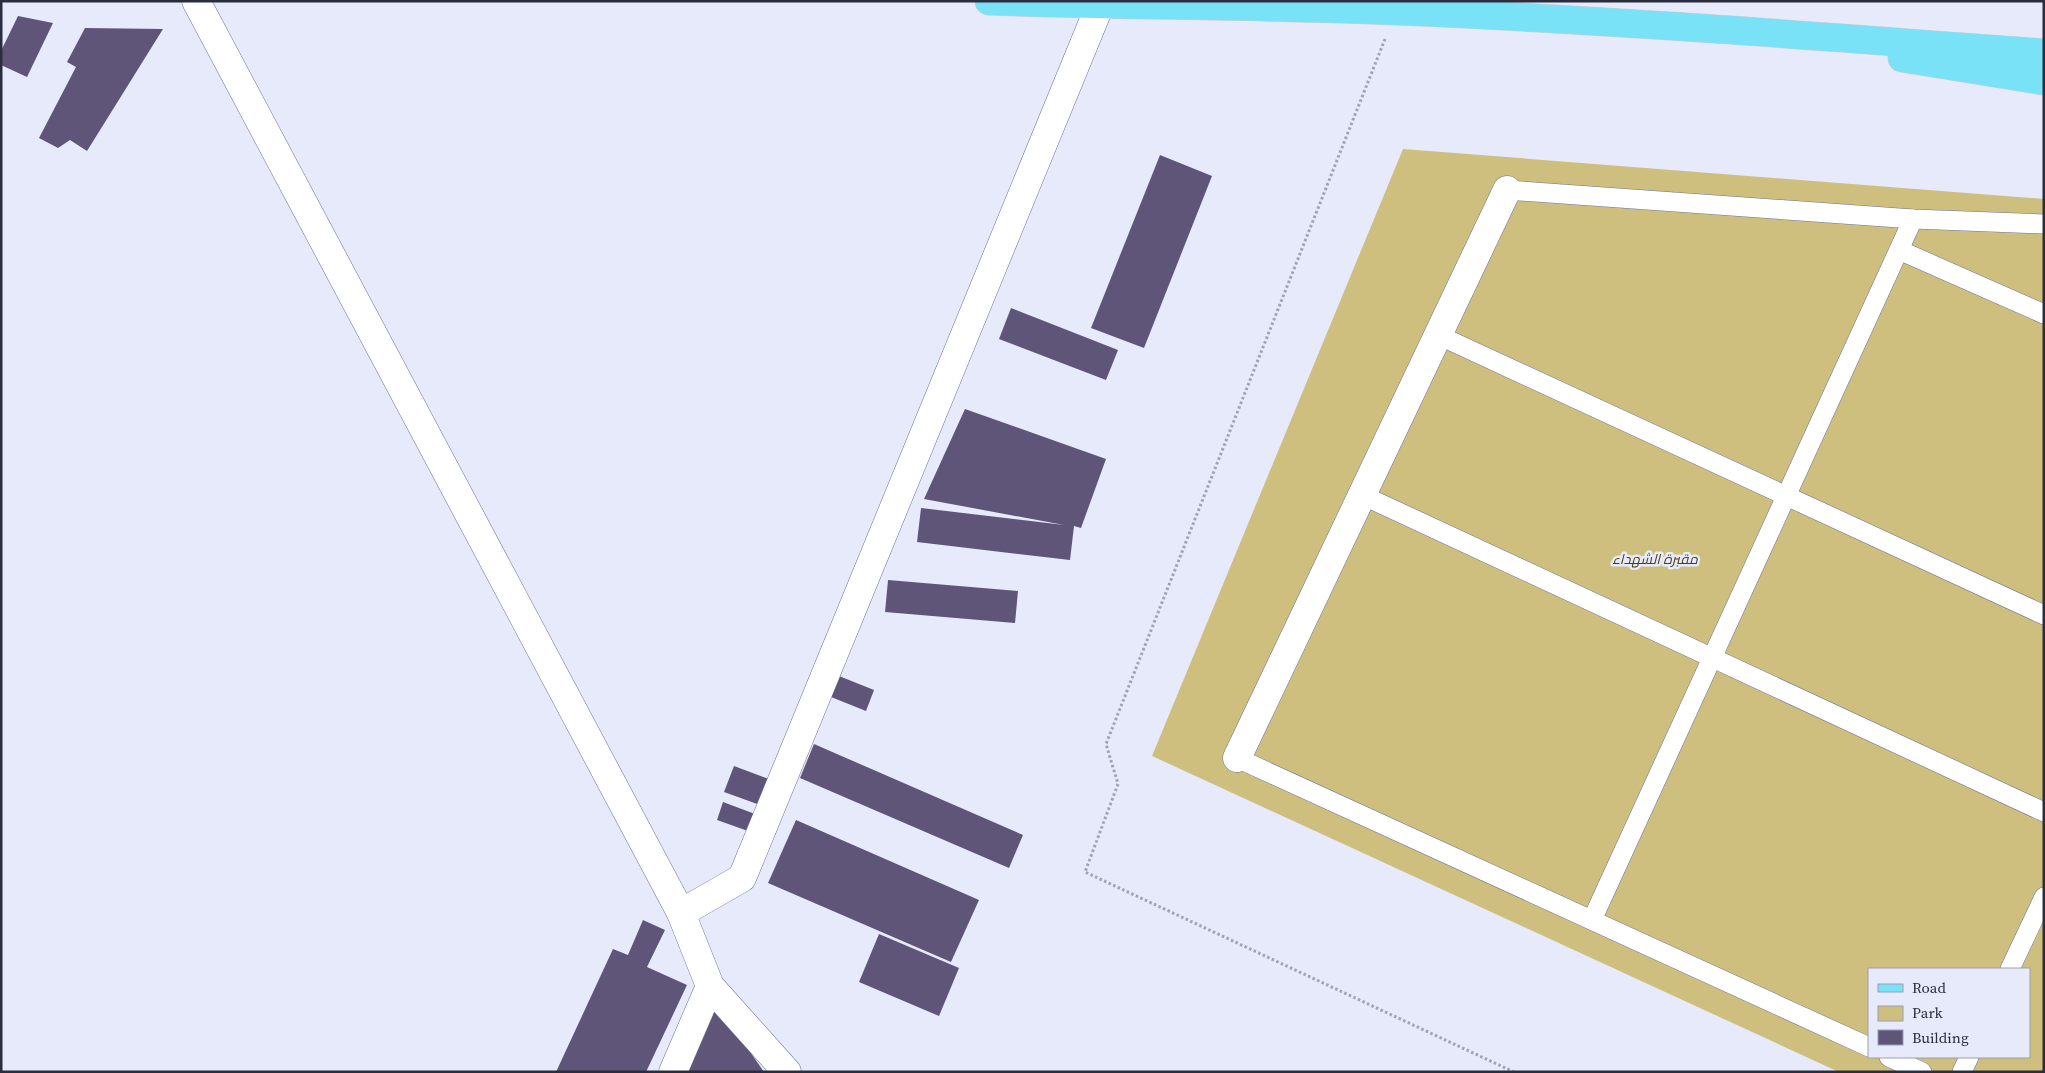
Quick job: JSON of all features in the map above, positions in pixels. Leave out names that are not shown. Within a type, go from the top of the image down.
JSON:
[{"type":"main road","points":[[988,1],[1100,6],[1396,11],[1723,29],[2044,53]]},
{"type":"main road","points":[[1723,29],[2044,81]]},
{"type":"street","points":[[196,1],[681,914],[710,986],[788,1072]]},
{"type":"street","points":[[681,914],[742,878],[1100,6]]},
{"type":"street","points":[[1237,758],[1507,190]]},
{"type":"street","points":[[673,1072],[710,986]]},
{"type":"lane","points":[[1507,190],[1913,219],[2044,224]]},
{"type":"lane","points":[[1592,920],[1913,219]]},
{"type":"lane","points":[[1899,250],[2044,314]]},
{"type":"lane","points":[[1438,335],[2044,615]]},
{"type":"lane","points":[[1362,495],[2044,812]]},
{"type":"lane","points":[[1237,758],[1868,1047]]},
{"type":"lane","points":[[2010,968],[2044,897]]},
{"type":"lane","points":[[1891,1058],[1922,1072]]},
{"type":"lane","points":[[1962,1072],[1969,1058]]},
{"type":"path","points":[[1396,11],[1106,744],[1118,784],[1085,872],[1514,1072]]},
{"type":"green space","name":"مقبرة الشهداء","points":[[1403,149],[2044,199],[2044,1072],[1839,1072],[1152,756]]},
{"type":"building","points":[[18,16],[53,23],[27,77],[1,65],[1,51]]},
{"type":"building","points":[[85,28],[163,29],[87,151],[70,140],[58,148],[39,138],[76,67],[67,62]]},
{"type":"building","points":[[1160,155],[1212,176],[1144,348],[1091,328]]},
{"type":"building","points":[[1011,308],[1118,350],[1106,380],[999,339]]},
{"type":"building","points":[[965,409],[1106,459],[1081,528],[1074,526],[1070,560],[917,542],[921,508],[1064,525],[924,499]]},
{"type":"building","points":[[888,580],[1018,591],[1015,623],[885,612]]},
{"type":"building","points":[[839,676],[874,690],[866,711],[831,697]]},
{"type":"building","points":[[814,744],[1023,835],[1009,868],[800,778]]},
{"type":"building","points":[[734,766],[769,779],[760,805],[724,792]]},
{"type":"building","points":[[723,802],[755,814],[748,831],[717,820]]},
{"type":"building","points":[[796,820],[979,900],[951,962],[768,883]]},
{"type":"building","points":[[643,920],[665,930],[647,967],[687,985],[646,1072],[556,1072],[613,949],[628,955]]},
{"type":"building","points":[[879,934],[959,968],[939,1016],[859,982]]},
{"type":"building","points":[[715,1001],[764,1072],[684,1072]]}]
